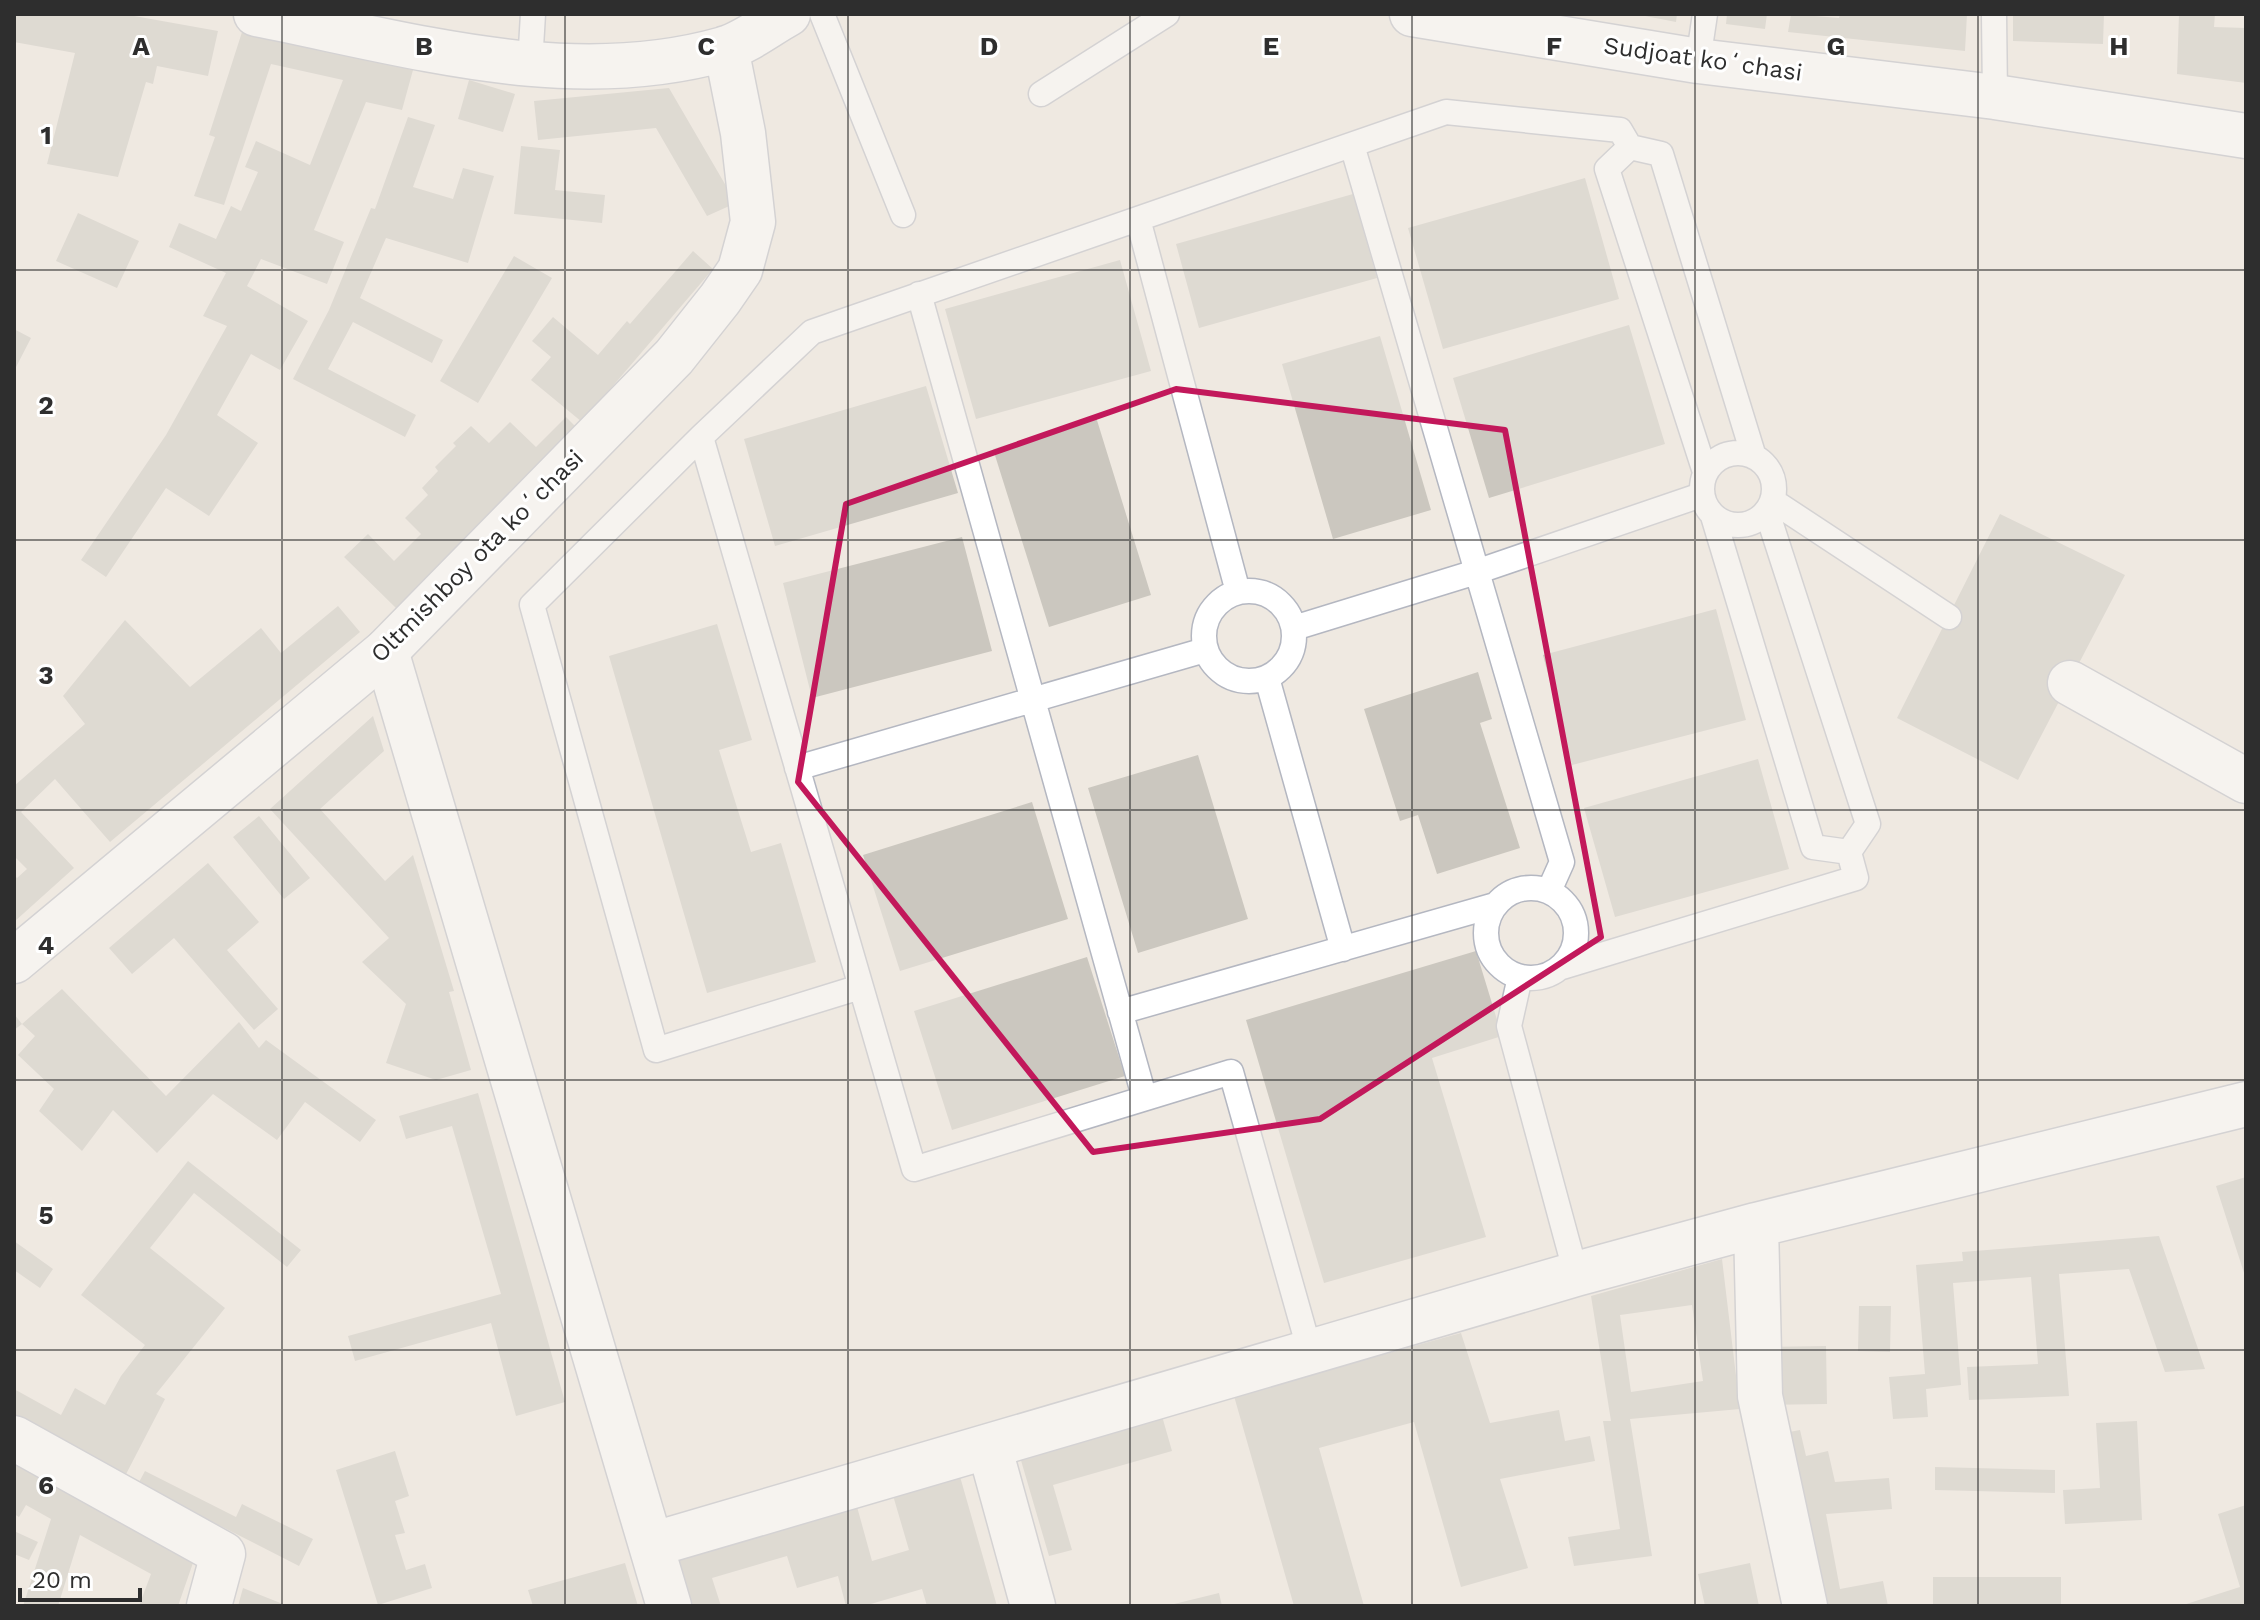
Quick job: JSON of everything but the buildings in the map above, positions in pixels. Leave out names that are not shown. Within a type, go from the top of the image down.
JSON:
[{"type":"street","points":[[262,15],[530,64],[595,67],[654,62],[788,14]]},
{"type":"street","name":"Sudjoat koʻchasi","points":[[1412,14],[1698,61],[1995,97],[2246,136]]},
{"type":"street","name":"Oltmishboy ota koʻchasi","points":[[14,961],[386,651],[674,357],[740,270],[753,222],[736,33]]},
{"type":"street","points":[[386,651],[669,1606]]},
{"type":"street","points":[[2070,683],[2246,781]]},
{"type":"street","points":[[651,1545],[1576,1274],[1756,1225],[2246,1104]]},
{"type":"street","points":[[1756,1225],[1760,1396],[1805,1606]]},
{"type":"street","points":[[14,1438],[223,1554],[209,1606]]},
{"type":"street","points":[[989,1446],[1033,1606]]},
{"type":"lane","points":[[530,64],[533,14]]},
{"type":"lane","points":[[822,14],[903,215]]},
{"type":"lane","points":[[1041,94],[1167,14]]},
{"type":"lane","points":[[1698,61],[1705,14]]},
{"type":"lane","points":[[1994,14],[1995,97]]},
{"type":"lane","points":[[860,987],[656,1050],[532,605],[812,332],[1446,112],[1620,130],[1630,147],[1661,154],[1754,457]]},
{"type":"lane","points":[[1352,145],[1562,862],[1549,891]]},
{"type":"lane","points":[[1630,147],[1607,169],[1813,847],[1849,852]]},
{"type":"lane","points":[[1138,219],[1238,592]]},
{"type":"lane","points":[[919,294],[1144,1096]]},
{"type":"lane","points":[[701,437],[914,1169],[1144,1096],[1231,1072],[1310,1352]]},
{"type":"lane","points":[[1294,628],[1476,572],[1707,495],[1723,456],[1734,453],[1754,457],[1767,467],[1773,478],[1770,507],[1868,824],[1849,852],[1856,878],[1562,967],[1549,975],[1520,977],[1506,971],[1488,948],[1488,918],[1495,905]]},
{"type":"lane","points":[[1707,495],[1723,523],[1747,525],[1770,507]]},
{"type":"lane","points":[[1770,507],[1949,617]]},
{"type":"lane","points":[[1238,592],[1267,594],[1280,603],[1294,628],[1289,657],[1267,678],[1237,680],[1213,664],[1205,650],[1205,621],[1224,598],[1238,592]]},
{"type":"lane","points":[[797,768],[1205,650]]},
{"type":"lane","points":[[1267,678],[1343,949]]},
{"type":"lane","points":[[1120,1012],[1495,905],[1520,889],[1549,891],[1562,900],[1576,926],[1576,941],[1562,967]]},
{"type":"lane","points":[[1520,977],[1509,1026],[1576,1274]]},
{"type":"highlighted area","points":[[1176,389],[1505,430],[1601,937],[1320,1119],[1093,1152],[798,782],[846,504]]}]
